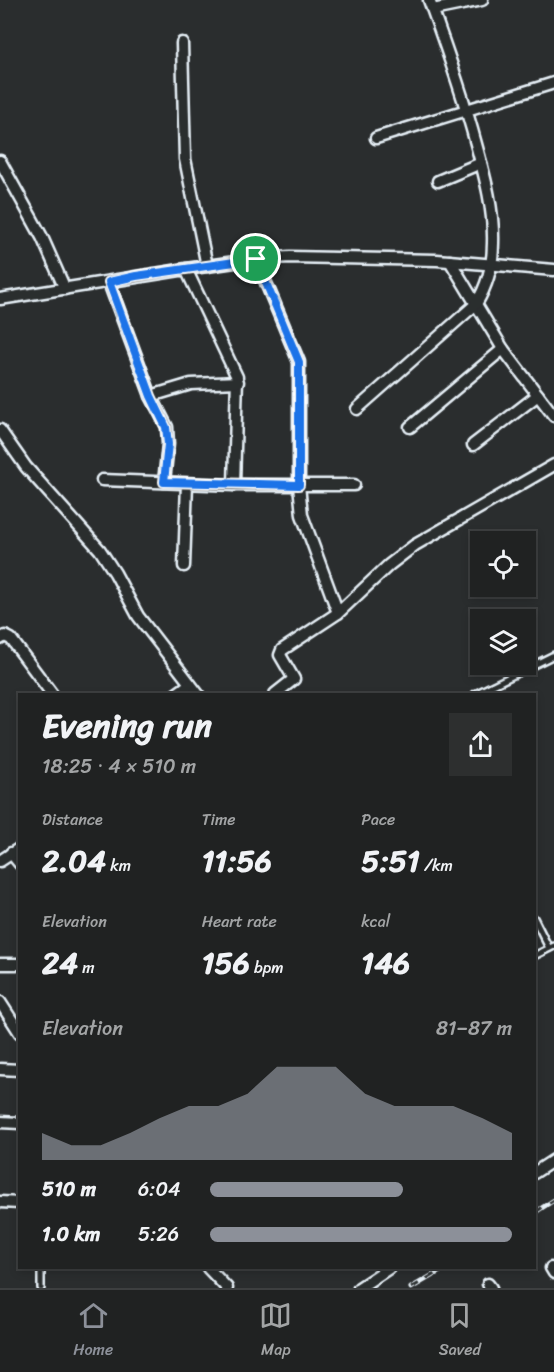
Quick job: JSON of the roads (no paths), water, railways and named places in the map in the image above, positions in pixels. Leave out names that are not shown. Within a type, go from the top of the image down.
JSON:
[{"type":"street","points":[[357,410],[476,304],[482,294],[491,264],[493,243],[489,190],[466,109],[431,5],[475,1]]},
{"type":"street","points":[[182,43],[185,159],[207,266]]},
{"type":"street","points":[[376,138],[554,83]]},
{"type":"street","points":[[0,161],[42,237],[65,289]]},
{"type":"street","points":[[438,181],[481,163]]},
{"type":"street","points":[[0,299],[256,259],[325,256],[450,261],[554,270]]},
{"type":"street","points":[[256,259],[299,362],[299,485],[302,515],[338,614]]},
{"type":"street","points":[[450,261],[503,349],[554,416]]},
{"type":"street","points":[[186,269],[227,352],[238,382],[234,485]]},
{"type":"street","points":[[109,282],[151,396],[164,420],[168,435],[164,482]]},
{"type":"street","points":[[410,427],[503,349]]},
{"type":"street","points":[[151,396],[190,384],[238,382]]},
{"type":"street","points":[[473,445],[538,395]]},
{"type":"street","points":[[0,430],[26,467],[100,550],[138,616],[197,693]]},
{"type":"street","points":[[276,693],[294,679],[280,656],[280,651],[338,614],[389,565],[415,545],[554,465]]},
{"type":"street","points":[[102,480],[234,485],[354,485]]},
{"type":"street","points":[[184,567],[187,484]]},
{"type":"street","points":[[0,639],[5,636],[11,639],[51,693]]},
{"type":"street","points":[[177,693],[190,684]]},
{"type":"street","points":[[0,861],[15,850]]},
{"type":"street","points":[[0,964],[18,964]]},
{"type":"street","points":[[0,1002],[18,1030]]},
{"type":"street","points":[[0,1069],[18,1070]]},
{"type":"street","points":[[0,1122],[18,1123]]},
{"type":"street","points":[[536,1172],[554,1160]]},
{"type":"street","points":[[0,1202],[18,1203]]},
{"type":"street","points":[[209,1269],[227,1288]]},
{"type":"street","points":[[359,1288],[388,1269]]},
{"type":"lane","points":[[476,693],[554,655]]},
{"type":"lane","points":[[536,921],[551,947],[536,955]]},
{"type":"lane","points":[[41,1269],[41,1288]]},
{"type":"railway","points":[[536,1212],[554,1200]]},
{"type":"railway","points":[[411,1288],[443,1269]]}]
